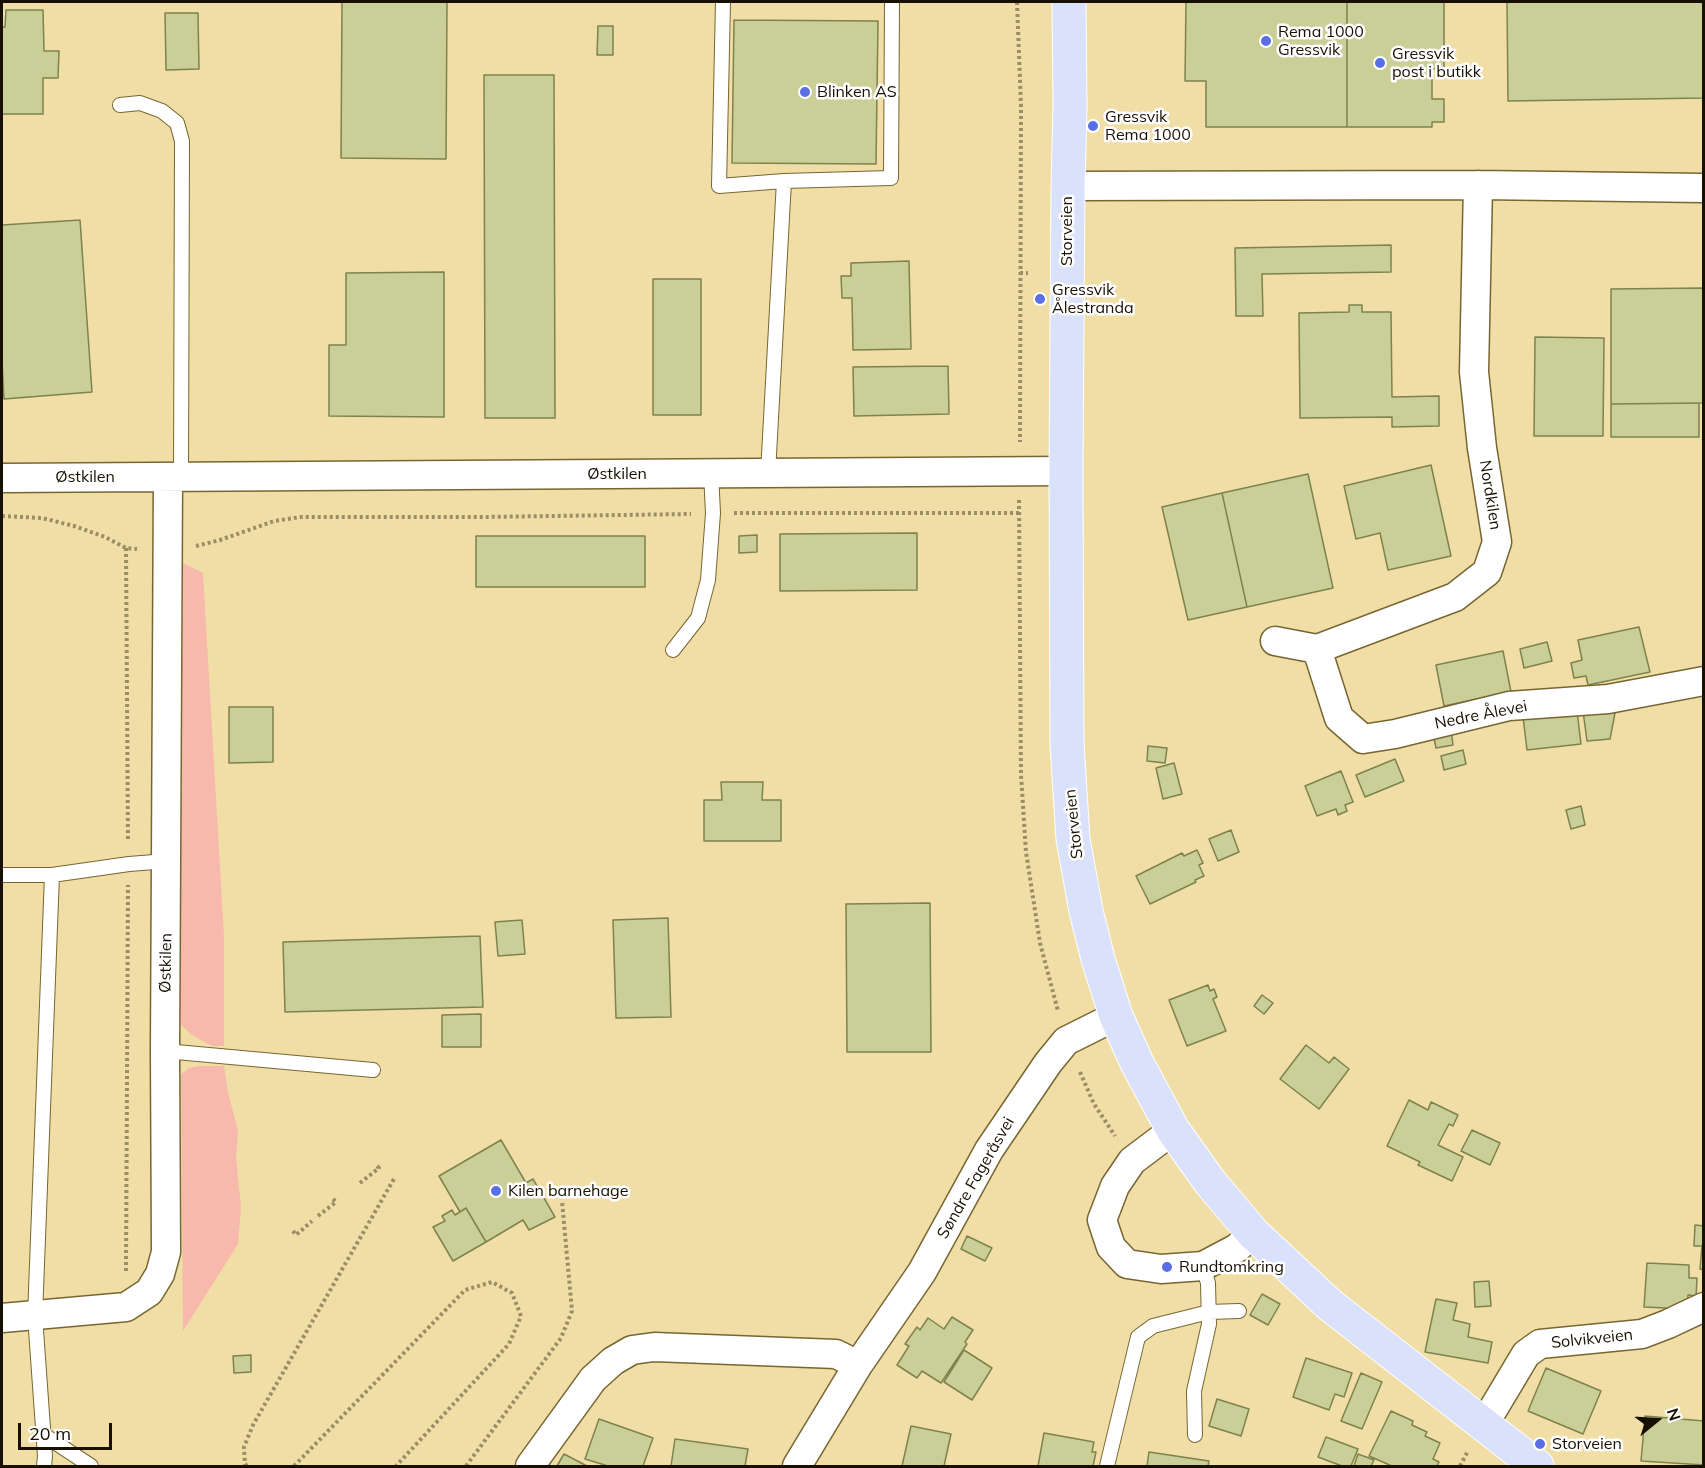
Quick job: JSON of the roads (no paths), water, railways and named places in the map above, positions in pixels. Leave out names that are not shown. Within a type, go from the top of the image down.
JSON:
[{"type":"main road","name":"Storveien","points":[[1069,2],[1071,106],[1068,186],[1066,471],[1067,744],[1073,839],[1093,940],[1116,1016],[1137,1063],[1173,1130],[1210,1182],[1253,1233],[1330,1305],[1537,1467]]},
{"type":"street","points":[[1068,186],[1478,185],[1704,188]]},
{"type":"street","name":"Nordkilen","points":[[1317,649],[1455,597],[1487,572],[1497,542],[1482,447],[1474,372],[1478,185]]},
{"type":"street","name":"Østkilen","points":[[2,478],[1066,471]]},
{"type":"street","name":"Østkilen","points":[[2,1318],[126,1307],[149,1292],[160,1274],[166,1252],[165,1051],[169,549],[174,477]]},
{"type":"street","points":[[1275,641],[1317,649]]},
{"type":"street","name":"Nedre Ålevei","points":[[1317,649],[1339,718],[1363,740],[1509,706],[1608,699],[1704,681]]},
{"type":"street","name":"Søndre Fageråsvei","points":[[797,1467],[858,1365],[922,1272],[989,1150],[1048,1063],[1066,1041],[1116,1016]]},
{"type":"street","points":[[1173,1130],[1132,1161],[1115,1186],[1102,1220],[1111,1247],[1128,1264],[1161,1269],[1203,1266],[1237,1248],[1253,1233]]},
{"type":"street","name":"Solvikveien","points":[[1483,1426],[1526,1354],[1540,1344],[1642,1334],[1704,1306]]},
{"type":"street","points":[[530,1467],[593,1379],[613,1361],[632,1350],[654,1347],[836,1354],[858,1365]]},
{"type":"lane","points":[[723,2],[719,186],[784,181],[891,178],[892,2]]},
{"type":"lane","points":[[120,105],[140,103],[162,111],[177,123],[182,141],[174,477]]},
{"type":"lane","points":[[768,473],[784,181]]},
{"type":"lane","points":[[673,650],[698,618],[708,580],[713,513],[711,473]]},
{"type":"lane","points":[[2,875],[52,875],[167,861]]},
{"type":"lane","points":[[44,1467],[44,1435],[35,1316],[52,875]]},
{"type":"lane","points":[[165,1051],[372,1070]]},
{"type":"lane","points":[[1195,1435],[1194,1391],[1209,1324],[1208,1283],[1203,1266]]},
{"type":"lane","points":[[1107,1467],[1138,1336],[1153,1326],[1209,1312],[1239,1311]]},
{"type":"lane","points":[[44,1435],[91,1467]]},
{"type":"place","name":"Rema 1000 Gressvik","points":[[1266,41]]},
{"type":"place","name":"Gressvik post i butikk","points":[[1380,63]]},
{"type":"place","name":"Blinken AS","points":[[805,92]]},
{"type":"place","name":"Gressvik Rema 1000","points":[[1093,126]]},
{"type":"place","name":"Gressvik Ålestranda","points":[[1040,299]]},
{"type":"place","name":"Kilen barnehage","points":[[496,1191]]},
{"type":"place","name":"Rundtomkring","points":[[1167,1267]]},
{"type":"place","name":"Storveien","points":[[1540,1444]]}]
